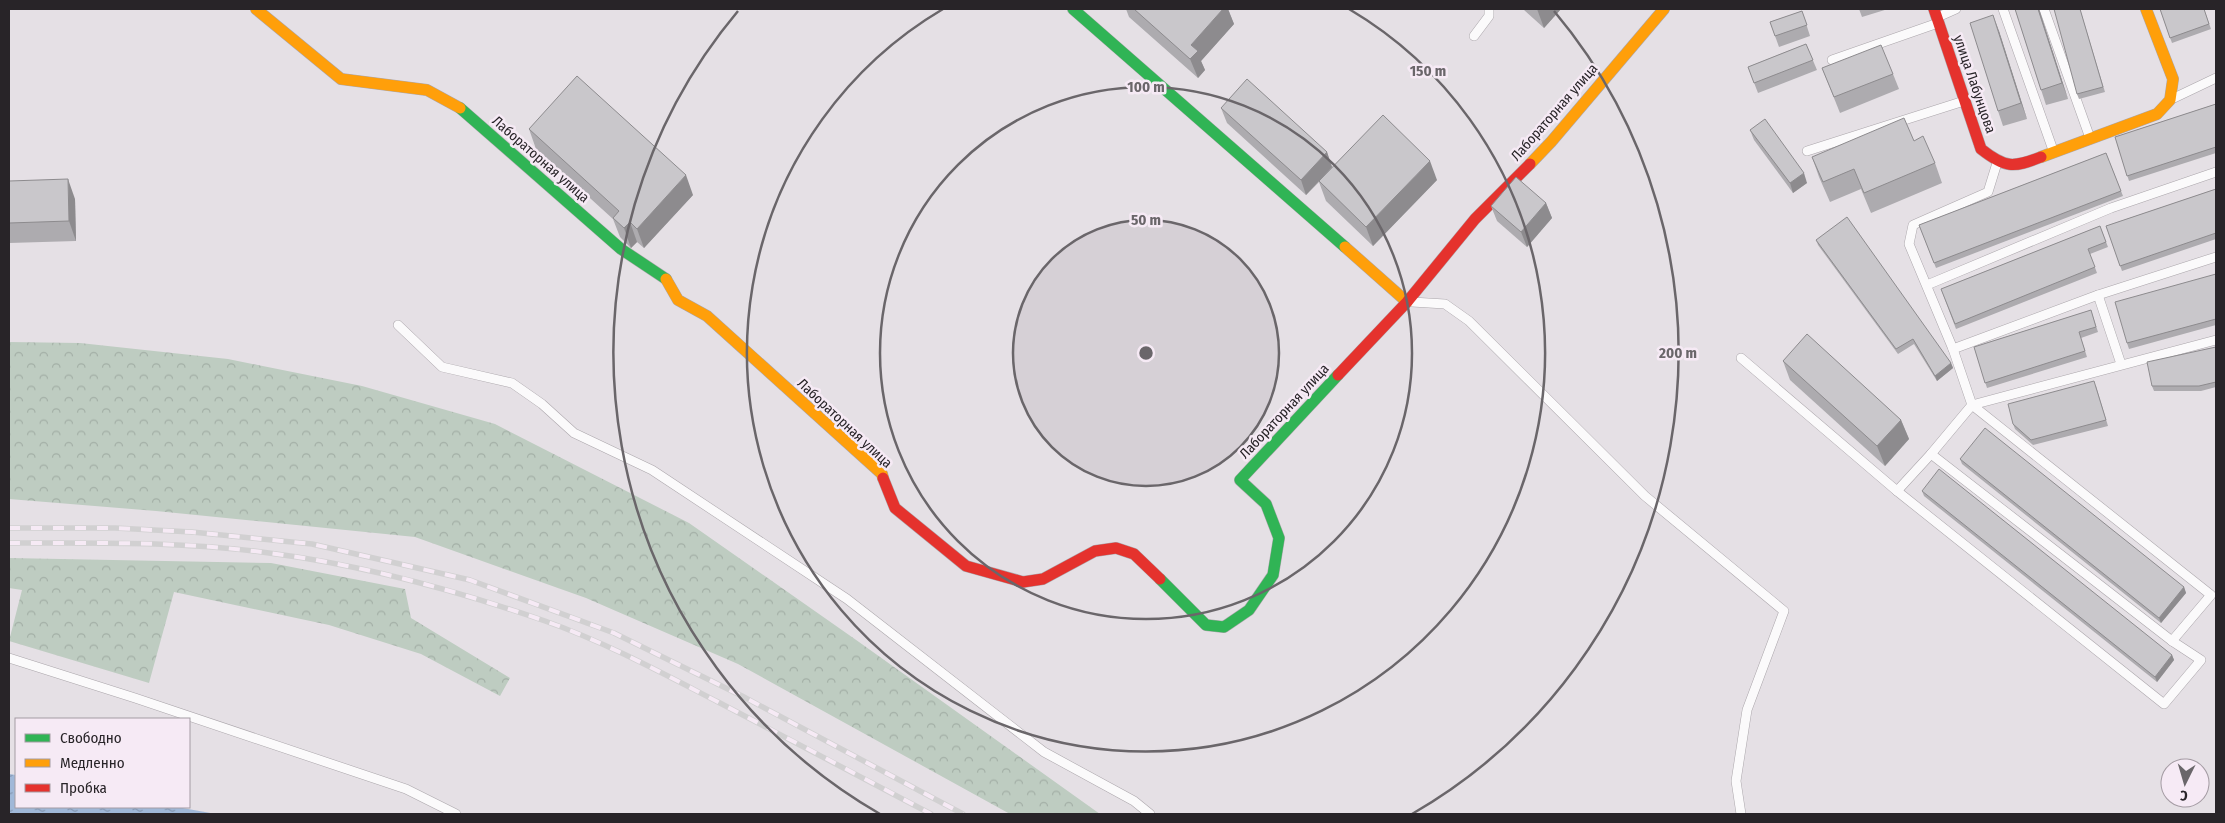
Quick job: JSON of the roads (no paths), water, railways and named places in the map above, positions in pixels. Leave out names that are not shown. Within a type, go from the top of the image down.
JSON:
[{"type":"street","name":"Лабораторная улица","points":[[256,9],[340,79],[427,90],[459,107],[622,249],[665,277],[678,300],[707,316],[882,474],[894,508],[966,566],[1023,582],[1043,579],[1095,551],[1116,548],[1134,554],[1206,625],[1224,627],[1250,610],[1273,575],[1279,538],[1266,504],[1240,480],[1407,302],[1475,219],[1552,142],[1617,62],[1664,9]]},
{"type":"street","points":[[1074,9],[1407,302]]},
{"type":"street","points":[[1997,162],[2020,165],[2157,114],[2170,100],[2173,79],[2146,9]]},
{"type":"street","name":"улица Лабунцова","points":[[1937,16],[1982,148],[1997,162]]},
{"type":"lane","points":[[1474,36],[1489,16],[1489,9]]},
{"type":"lane","points":[[1832,60],[1956,9]]},
{"type":"lane","points":[[2003,9],[2054,152]]},
{"type":"lane","points":[[2044,9],[2090,139]]},
{"type":"lane","points":[[2170,100],[2216,78]]},
{"type":"lane","points":[[1807,150],[1965,100]]},
{"type":"lane","points":[[1997,162],[1988,192],[1913,225],[1909,244],[1953,349],[1972,405],[2211,595],[2172,641]]},
{"type":"lane","points":[[1927,285],[2112,208],[2216,172]]},
{"type":"lane","points":[[1953,349],[2098,295],[2216,257]]},
{"type":"lane","points":[[2098,295],[2121,364]]},
{"type":"lane","points":[[1407,302],[1445,304],[1469,321],[1645,496],[1784,611],[1747,710],[1736,781],[1742,814]]},
{"type":"lane","points":[[398,325],[442,367],[512,383],[542,404],[574,433],[652,470],[847,599],[1044,752],[1134,802],[1150,814]]},
{"type":"lane","points":[[1897,491],[1972,405],[2216,340]]},
{"type":"lane","points":[[1741,358],[1897,491],[2164,704],[2201,660],[2172,641],[1931,454]]},
{"type":"lane","points":[[9,658],[136,698],[406,789],[456,814]]},
{"type":"water","points":[[9,774],[15,775],[15,808],[183,808],[216,814],[9,814]]},
{"type":"railway","points":[[9,528],[115,528],[192,532],[312,544],[470,580],[614,633],[742,696],[963,814]]},
{"type":"railway","points":[[9,543],[139,544],[237,549],[339,564],[443,589],[545,621],[611,648],[676,680],[931,814]]}]
